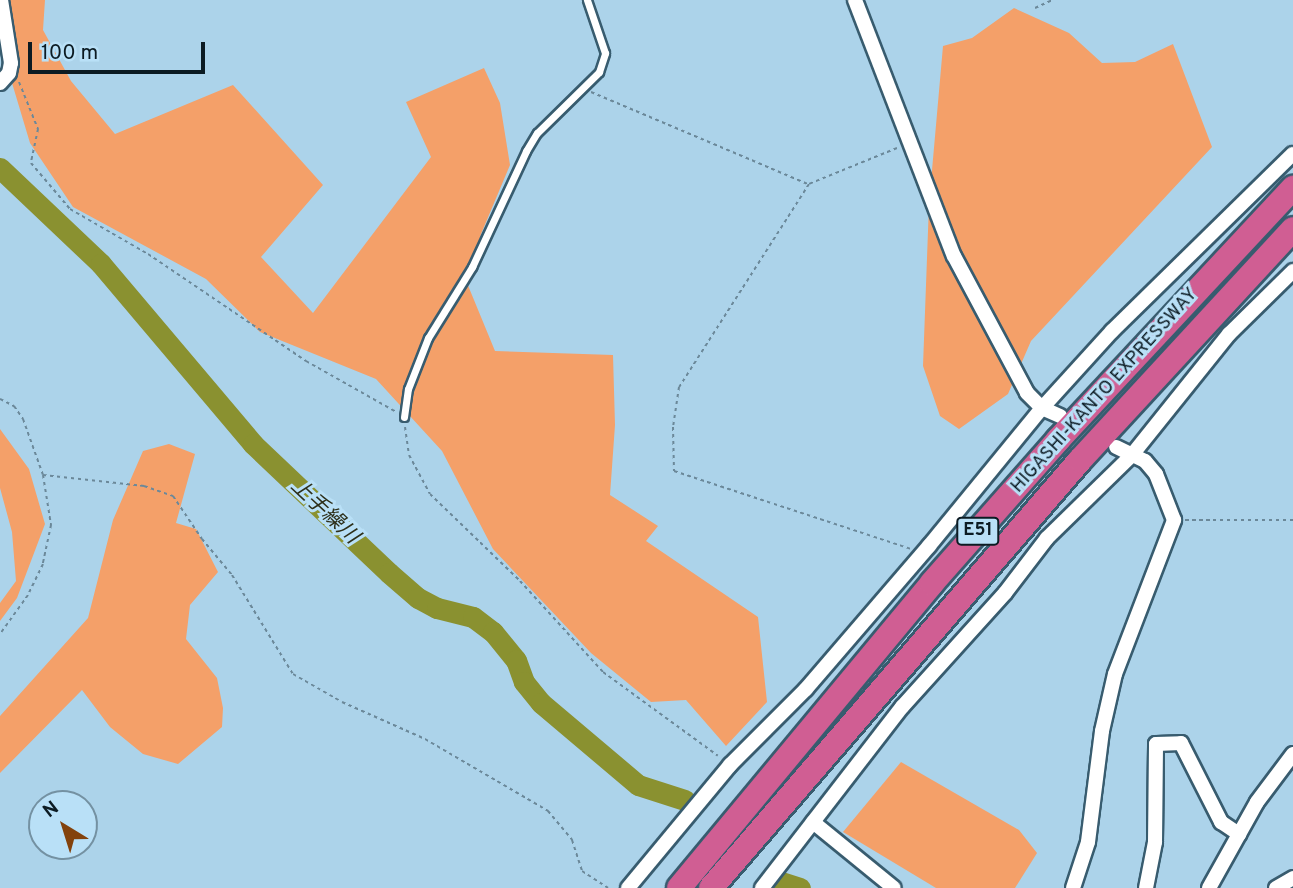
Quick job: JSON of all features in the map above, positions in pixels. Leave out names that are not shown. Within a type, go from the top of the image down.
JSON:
[{"type":"highway","name":"HIGASHI-KANTO EXPRESSWAY","points":[[679,888],[941,573],[1067,430],[1293,188]]},
{"type":"highway","name":"HIGASHI-KANTO EXPRESSWAY","points":[[711,888],[1080,460],[1293,229]]},
{"type":"street","points":[[0,83],[9,73],[11,63],[1,0]]},
{"type":"street","points":[[855,0],[954,256],[1027,393],[1042,408],[1060,416]]},
{"type":"street","points":[[628,888],[730,765],[806,689],[923,553],[1042,408],[1112,331],[1293,154]]},
{"type":"street","points":[[762,888],[902,708],[1005,593],[1046,538],[1132,454],[1229,334],[1293,271]]},
{"type":"street","points":[[1073,888],[1088,842],[1102,731],[1115,674],[1174,520],[1156,474],[1145,461],[1116,447]]},
{"type":"street","points":[[1146,888],[1155,842],[1156,744],[1181,743],[1221,822],[1239,834]]},
{"type":"street","points":[[1209,888],[1257,802],[1293,754]]},
{"type":"street","points":[[813,822],[894,888]]},
{"type":"street","points":[[1276,888],[1293,878]]},
{"type":"lane","points":[[404,417],[408,389],[428,338],[472,267],[526,151],[537,133],[599,72],[605,53],[587,0]]},
{"type":"path","points":[[1035,8],[1052,0]]},
{"type":"path","points":[[11,63],[38,129],[31,163],[70,209],[149,254],[295,354],[404,417],[409,455],[430,494],[520,581],[603,672],[730,765]]},
{"type":"path","points":[[582,88],[809,184]]},
{"type":"path","points":[[911,142],[809,184],[679,387],[673,427],[674,471],[923,553]]},
{"type":"path","points":[[0,399],[14,407],[23,419],[43,475],[51,525],[46,555],[28,594],[0,634]]},
{"type":"path","points":[[43,475],[144,486],[173,495],[202,539],[232,575],[293,674],[342,702],[425,738],[548,811],[572,840],[582,871],[608,888]]},
{"type":"path","points":[[1174,520],[1293,520]]},
{"type":"shaded area","points":[[0,0],[45,0],[43,30],[71,81],[115,134],[233,85],[323,185],[261,257],[313,313],[431,157],[406,102],[484,68],[500,103],[510,165],[481,234],[467,283],[495,351],[613,355],[615,425],[610,495],[658,526],[646,541],[758,617],[767,702],[726,746],[686,700],[651,702],[591,653],[493,549],[442,451],[376,379],[260,332],[206,279],[73,207],[30,143],[3,53]]},
{"type":"shaded area","points":[[1014,8],[1069,33],[1102,63],[1135,62],[1173,44],[1212,147],[1031,341],[1008,394],[959,429],[940,416],[923,366],[929,204],[943,46],[972,38]]},
{"type":"shaded area","points":[[0,429],[29,469],[45,524],[17,598],[0,621],[0,603],[16,581],[12,532],[0,488]]},
{"type":"shaded area","points":[[169,444],[195,454],[176,523],[196,529],[218,572],[190,605],[186,639],[217,678],[223,708],[222,727],[178,764],[143,754],[110,727],[82,690],[0,773],[0,716],[88,618],[113,520],[143,451]]},
{"type":"shaded area","points":[[901,762],[1019,830],[1037,853],[1015,888],[936,888],[843,832]]},
{"type":"waterway","name":"上手繰川","points":[[0,168],[101,264],[253,444],[389,573],[418,598],[437,608],[473,617],[493,632],[516,660],[524,682],[541,703],[638,785],[685,800]]},
{"type":"waterway","name":"上手繰川","points":[[778,881],[800,888]]}]
